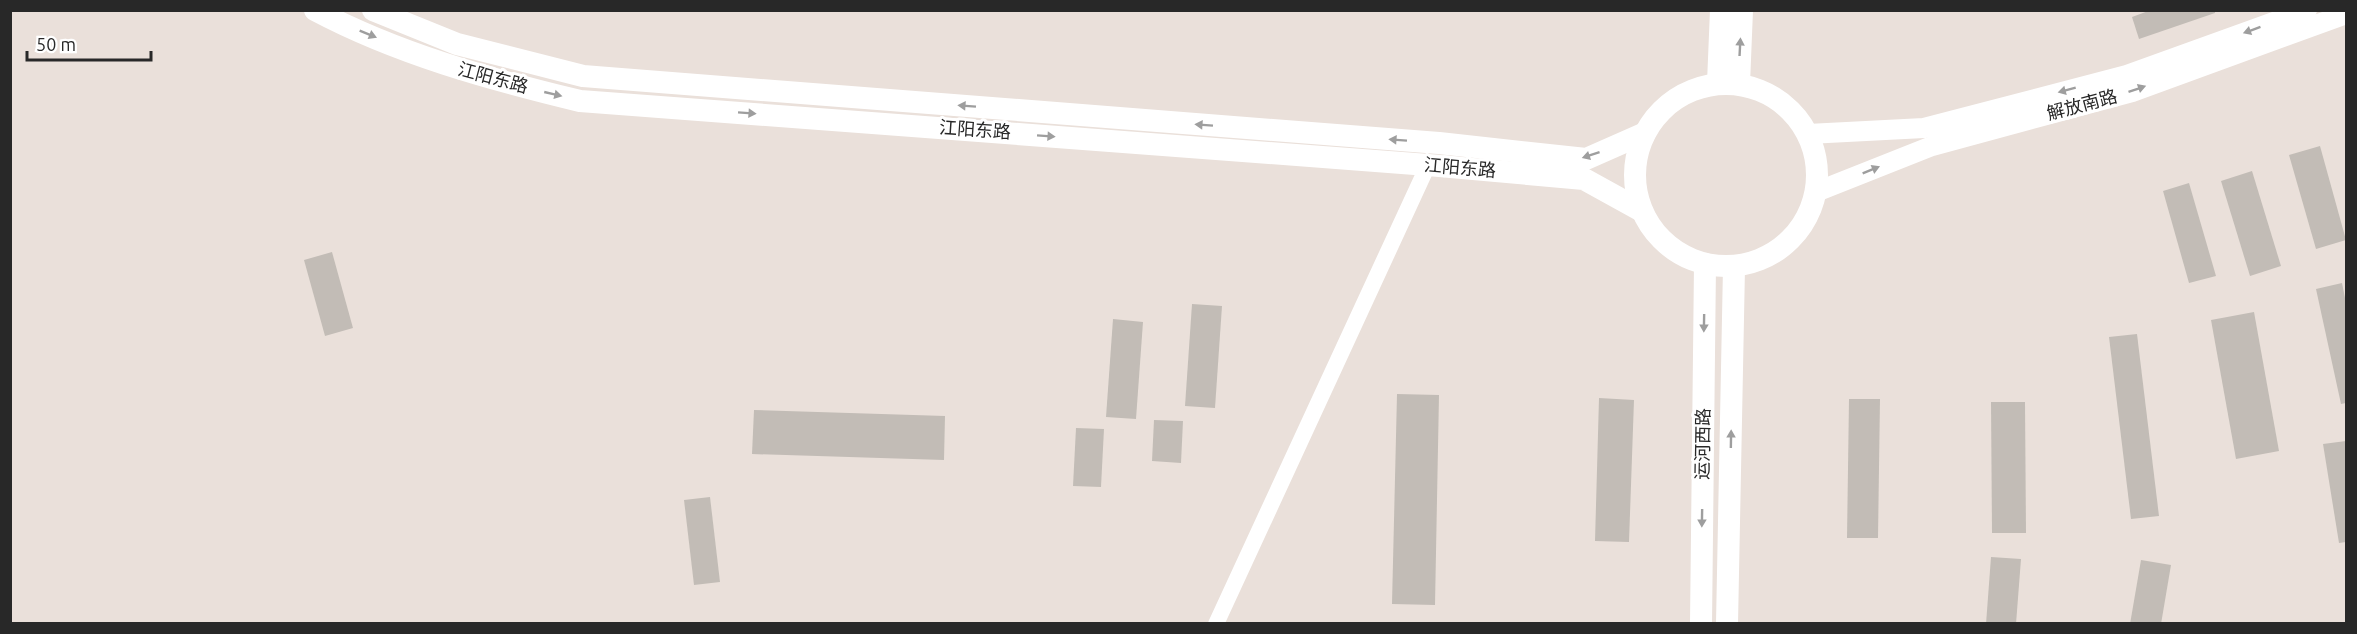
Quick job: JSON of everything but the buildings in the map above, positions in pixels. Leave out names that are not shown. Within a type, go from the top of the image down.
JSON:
[{"type":"main road","name":"江阳东路","points":[[315,10],[438,63],[580,101],[1428,165],[1584,179],[1642,211]]},
{"type":"main road","name":"江阳东路","points":[[373,10],[457,44],[583,76],[1439,143],[1586,159],[1645,132]]},
{"type":"main road","points":[[1721,10],[1728,84]]},
{"type":"main road","points":[[1728,84],[1742,10]]},
{"type":"main road","points":[[1728,84],[1767,92],[1791,110],[1808,134],[1817,162],[1816,192],[1806,220],[1788,243],[1763,259],[1734,267],[1705,264],[1671,247],[1657,235],[1642,211],[1636,187],[1636,161],[1645,132],[1663,108],[1688,91],[1728,84]]},
{"type":"main road","name":"运河西路","points":[[1701,624],[1705,264]]},
{"type":"main road","name":"运河西路","points":[[1727,624],[1734,267]]},
{"type":"street","name":"解放南路","points":[[1808,134],[1924,128],[2127,75],[2307,10]]},
{"type":"street","name":"解放南路","points":[[1816,192],[1932,146],[2132,92],[2346,14]]},
{"type":"street","points":[[1216,624],[1428,165]]}]
